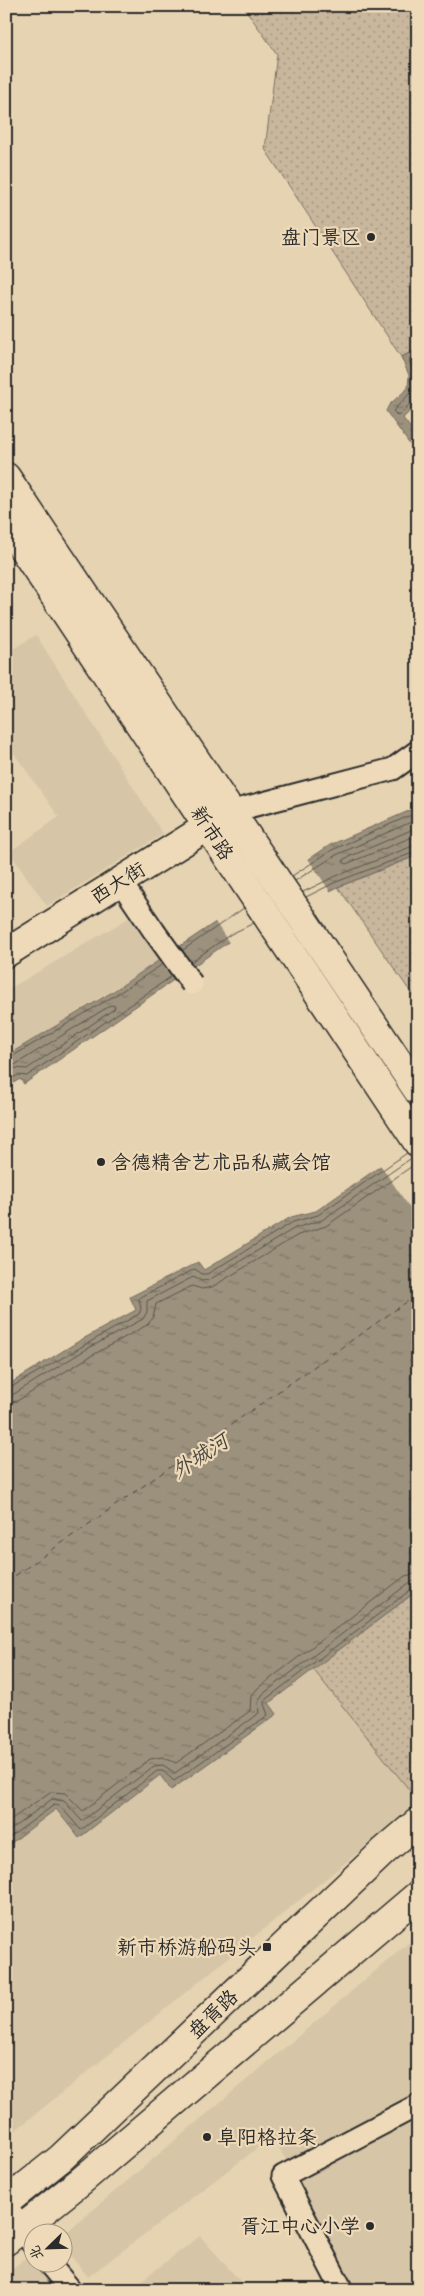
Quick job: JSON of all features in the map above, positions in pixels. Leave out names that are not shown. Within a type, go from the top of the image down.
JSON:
[{"type":"main road","name":"新市路","points":[[6,477],[219,819],[246,886],[418,1143]]},
{"type":"main road","name":"新市路","points":[[6,523],[219,819],[271,874],[418,1091]]},
{"type":"main road","name":"西大街","points":[[6,953],[219,819]]},
{"type":"main road","name":"盘胥路","points":[[6,2202],[61,2158],[284,1946],[418,1822]]},
{"type":"main road","points":[[284,1946],[418,1838]]},
{"type":"main road","points":[[315,1983],[418,1880]]},
{"type":"main road","name":"盘胥路","points":[[20,2237],[89,2175],[418,1896]]},
{"type":"street","points":[[219,819],[393,769],[418,751]]},
{"type":"street","points":[[120,882],[192,984]]},
{"type":"street","points":[[342,2290],[283,2176],[418,2105]]},
{"type":"street","points":[[6,2206],[20,2237]]},
{"type":"street","points":[[58,2274],[71,2290]]},
{"type":"shaded area","name":"盘门景区","points":[[243,6],[418,6],[418,349],[401,357],[265,149],[277,54]]},
{"type":"shaded area","points":[[36,635],[163,834],[47,906],[9,852],[59,817],[6,742],[6,653]]},
{"type":"shaded area","points":[[418,855],[418,1003],[338,887]]},
{"type":"shaded area","points":[[132,916],[164,958],[6,1056],[6,991]]},
{"type":"shaded area","points":[[418,1590],[418,1801],[313,1669]]},
{"type":"shaded area","points":[[313,1669],[418,1801],[418,1804],[6,2138],[6,1847],[56,1809],[79,1838],[160,1775],[170,1789],[277,1714],[268,1703]]},
{"type":"shaded area","points":[[418,1935],[418,2290],[352,2290],[354,2288],[273,2136],[88,2277],[72,2257],[72,2228]]},
{"type":"shaded area","points":[[200,2236],[248,2290],[129,2290]]},
{"type":"shaded area","points":[[22,2261],[22,2274],[43,2274],[55,2290],[6,2290],[6,2274]]},
{"type":"water","points":[[418,349],[419,377],[417,395],[410,411],[403,418],[418,438],[418,456],[386,411],[389,405],[408,388],[409,375],[401,357]]},
{"type":"water","points":[[418,807],[418,855],[338,887],[234,938],[24,1084],[20,1079],[6,1087],[6,1056],[112,992],[330,845]]},
{"type":"water","name":"外城河","points":[[418,1140],[418,1590],[269,1703],[277,1714],[171,1790],[160,1775],[79,1838],[56,1809],[6,1847],[6,1386],[79,1341],[136,1310],[130,1297],[198,1262],[204,1270],[291,1217],[316,1211]]},
{"type":"pier","points":[[307,857],[331,893],[230,944],[213,919]]},
{"type":"pier","points":[[418,1138],[418,1220],[379,1163]]},
{"type":"ferry route","points":[[6,1582],[418,1294]]},
{"type":"place","name":"盘门景区","points":[[371,237]]},
{"type":"place","name":"含德精舍艺术品私藏会馆","points":[[101,1162]]},
{"type":"place","name":"新市桥游船码头","points":[[267,1947]]},
{"type":"place","name":"阜阳格拉条","points":[[207,2137]]},
{"type":"place","name":"胥江中心小学","points":[[370,2226]]}]
